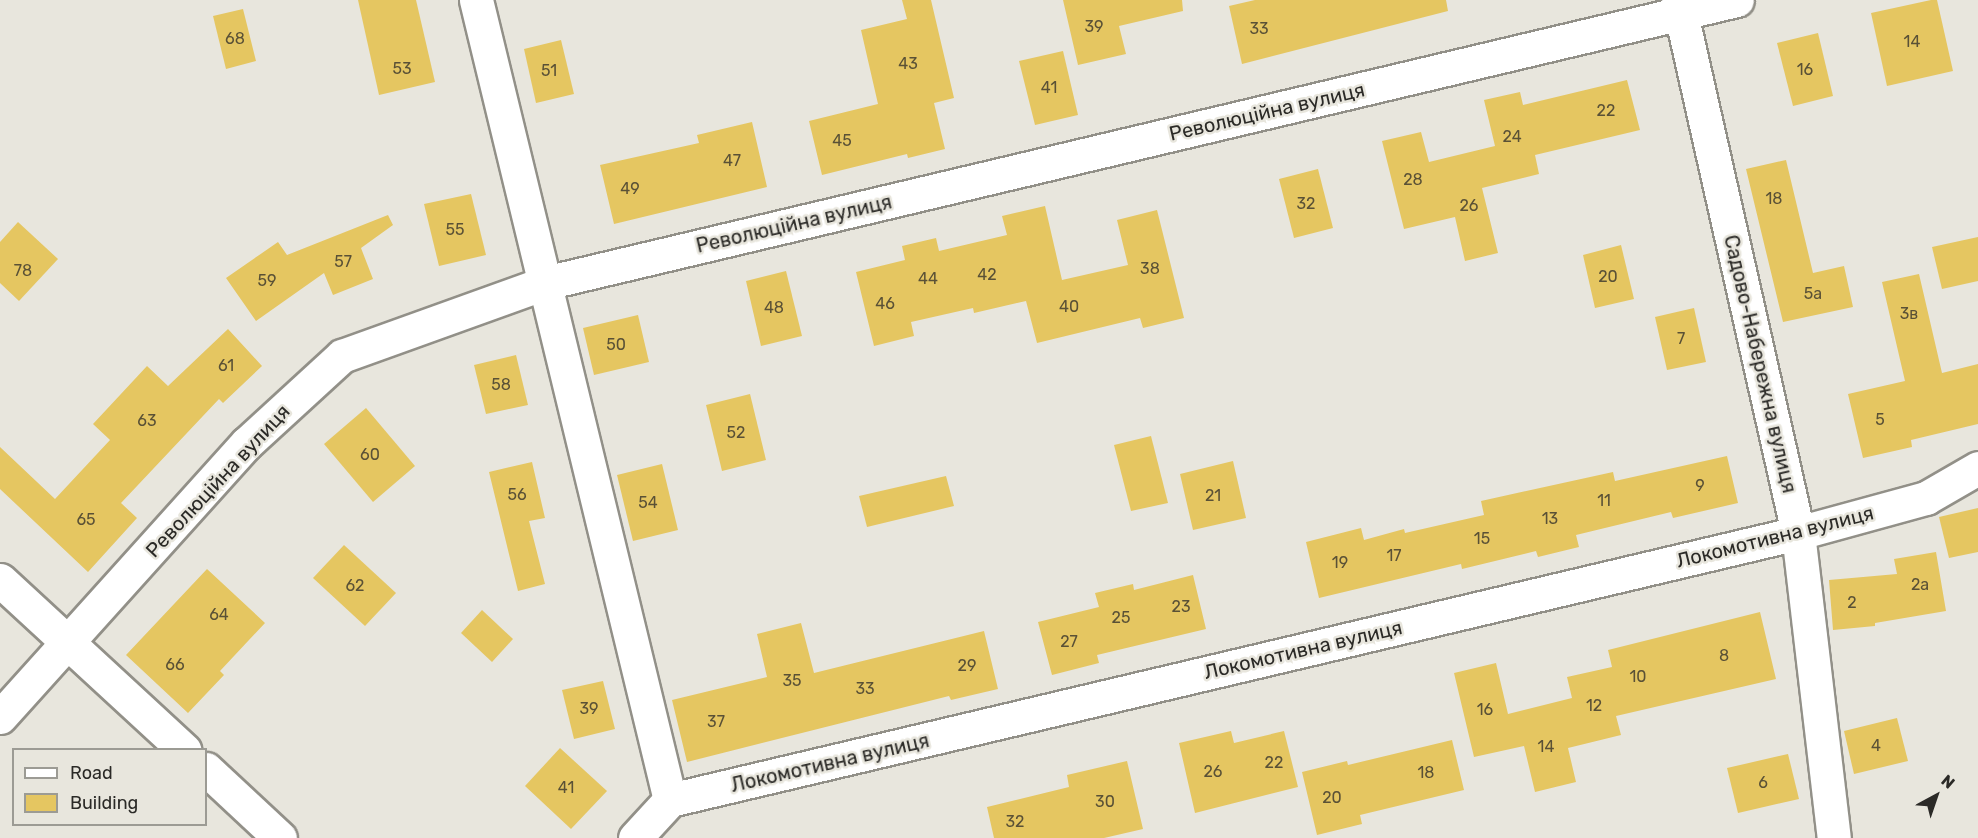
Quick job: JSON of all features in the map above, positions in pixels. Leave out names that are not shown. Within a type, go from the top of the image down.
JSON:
[{"type":"street","points":[[476,0],[670,800],[635,838]]},
{"type":"street","name":"Революційна вулиця","points":[[0,717],[247,443],[342,357],[545,284],[1679,7],[1737,0]]},
{"type":"street","name":"Садово-Набережна вулиця","points":[[1679,7],[1798,533],[1834,838]]},
{"type":"street","name":"Локомотивна вулиця","points":[[670,800],[1798,533],[1926,498],[1978,468]]},
{"type":"street","points":[[0,580],[182,748]]},
{"type":"street","points":[[207,770],[280,838]]},
{"type":"building","points":[[358,0],[416,0],[435,82],[379,95]]},
{"type":"building","points":[[902,0],[931,0],[954,98],[934,103],[945,149],[908,158],[907,154],[822,175],[809,121],[878,104],[861,30],[907,19]]},
{"type":"building","points":[[1063,0],[1182,0],[1183,11],[1119,26],[1126,54],[1078,65]]},
{"type":"building","points":[[1255,0],[1446,0],[1448,11],[1242,64],[1229,6]]},
{"type":"building","points":[[1937,0],[1953,71],[1887,86],[1871,13]]},
{"type":"building","points":[[243,9],[256,61],[226,69],[213,16]]},
{"type":"building","points":[[1818,33],[1833,96],[1793,106],[1777,43]]},
{"type":"building","points":[[561,40],[574,94],[536,103],[524,49]]},
{"type":"building","points":[[1063,51],[1078,115],[1035,125],[1019,61]]},
{"type":"building","points":[[1627,80],[1640,130],[1535,155],[1539,174],[1482,188],[1498,253],[1465,261],[1455,217],[1404,229],[1382,141],[1421,132],[1429,162],[1495,146],[1484,100],[1520,92],[1523,105]]},
{"type":"building","points":[[752,122],[767,187],[614,224],[600,165],[699,143],[697,135]]},
{"type":"building","points":[[1786,160],[1813,273],[1844,266],[1853,307],[1783,322],[1746,169]]},
{"type":"building","points":[[1318,169],[1333,228],[1294,238],[1279,179]]},
{"type":"building","points":[[471,194],[486,255],[439,266],[424,204]]},
{"type":"building","points":[[1045,206],[1062,280],[1128,265],[1117,220],[1157,210],[1184,318],[1143,328],[1140,318],[1037,343],[1026,301],[974,313],[973,308],[911,322],[914,336],[874,346],[856,272],[905,260],[902,246],[936,238],[939,251],[1007,235],[1002,216]]},
{"type":"building","points":[[388,215],[393,225],[361,248],[373,279],[333,295],[324,273],[256,321],[226,278],[278,242],[287,255]]},
{"type":"building","points":[[18,222],[58,259],[19,301],[0,283],[0,242]]},
{"type":"building","points":[[1978,237],[1978,281],[1942,289],[1932,247]]},
{"type":"building","points":[[1621,245],[1634,299],[1595,308],[1583,255]]},
{"type":"building","points":[[786,271],[802,336],[761,346],[746,281]]},
{"type":"building","points":[[1919,274],[1942,373],[1978,364],[1978,424],[1911,440],[1912,447],[1863,458],[1848,394],[1905,381],[1882,282]]},
{"type":"building","points":[[1694,308],[1706,362],[1667,370],[1655,317]]},
{"type":"building","points":[[638,315],[649,362],[594,375],[583,328]]},
{"type":"building","points":[[228,329],[262,366],[223,403],[219,399],[121,503],[137,518],[88,572],[0,489],[0,447],[55,499],[110,440],[93,424],[147,366],[168,386]]},
{"type":"building","points":[[516,355],[528,405],[486,414],[474,365]]},
{"type":"building","points":[[750,394],[766,460],[722,471],[706,405]]},
{"type":"building","points":[[366,408],[415,466],[373,502],[324,444]]},
{"type":"building","points":[[1151,436],[1168,503],[1131,511],[1114,445]]},
{"type":"building","points":[[1727,456],[1738,503],[1673,518],[1671,512],[1576,535],[1579,547],[1538,557],[1536,551],[1462,569],[1461,564],[1319,598],[1306,542],[1361,528],[1364,540],[1404,529],[1405,533],[1484,515],[1481,501],[1613,472],[1615,481]]},
{"type":"building","points":[[1233,461],[1246,518],[1193,530],[1180,474]]},
{"type":"building","points":[[532,462],[545,518],[529,521],[545,584],[518,591],[489,472]]},
{"type":"building","points":[[662,464],[678,530],[633,541],[617,475]]},
{"type":"building","points":[[946,476],[954,506],[867,527],[859,496]]},
{"type":"building","points":[[1978,508],[1978,552],[1949,558],[1939,517]]},
{"type":"building","points":[[344,545],[396,593],[365,626],[313,578]]},
{"type":"building","points":[[1936,552],[1946,611],[1875,623],[1875,626],[1833,630],[1829,580],[1897,574],[1894,559]]},
{"type":"building","points":[[207,569],[265,623],[220,671],[224,675],[188,713],[126,655]]},
{"type":"building","points":[[1193,575],[1206,629],[1097,655],[1099,663],[1052,675],[1038,622],[1099,607],[1095,593],[1133,584],[1134,590]]},
{"type":"building","points":[[482,610],[513,639],[492,662],[461,633]]},
{"type":"building","points":[[1760,612],[1776,679],[1616,716],[1621,735],[1568,748],[1576,782],[1535,792],[1524,746],[1474,757],[1454,673],[1496,663],[1508,714],[1572,698],[1567,677],[1612,667],[1608,650]]},
{"type":"building","points":[[801,623],[814,673],[984,631],[998,689],[951,700],[949,696],[687,762],[672,700],[767,677],[757,634]]},
{"type":"building","points":[[603,681],[615,729],[574,739],[562,690]]},
{"type":"building","points":[[1897,718],[1908,761],[1854,774],[1844,731]]},
{"type":"building","points":[[1231,731],[1234,743],[1284,731],[1298,787],[1195,813],[1179,743]]},
{"type":"building","points":[[1452,740],[1464,790],[1360,815],[1362,824],[1317,835],[1302,772],[1347,761],[1348,765]]},
{"type":"building","points":[[560,748],[607,791],[571,829],[525,786]]},
{"type":"building","points":[[1788,754],[1799,799],[1738,813],[1727,768]]},
{"type":"building","points":[[1127,761],[1143,829],[1104,838],[994,838],[987,807],[1069,787],[1067,775]]}]
